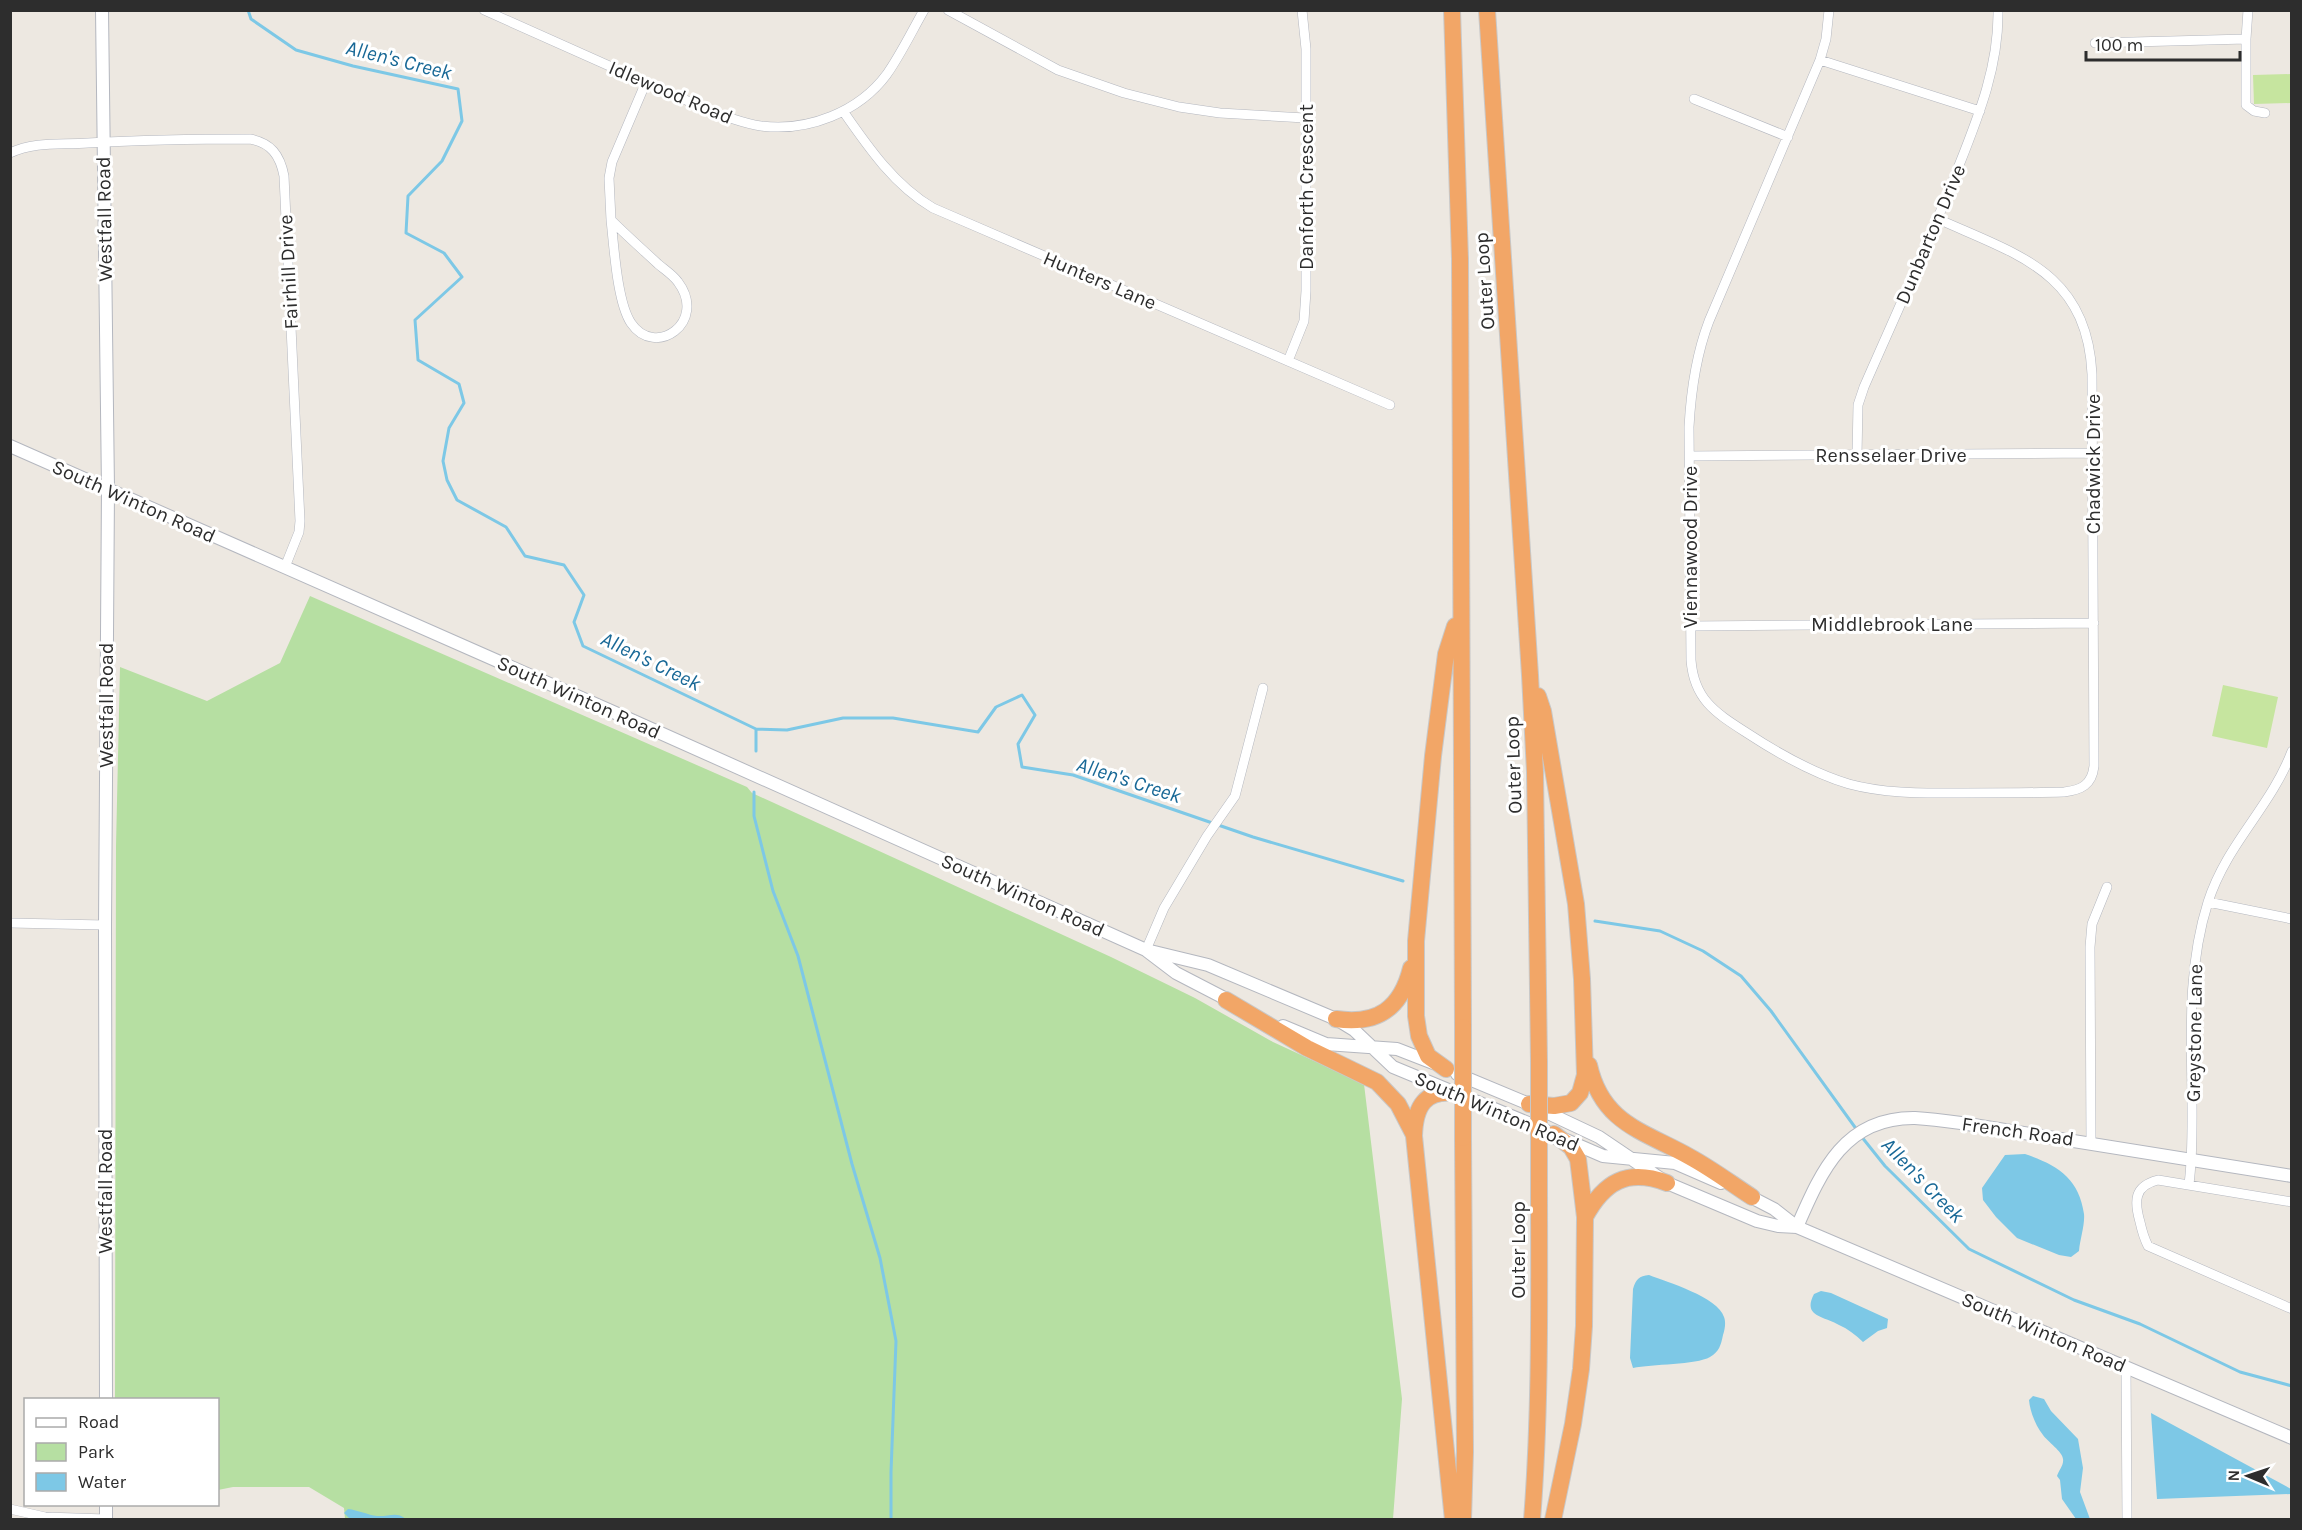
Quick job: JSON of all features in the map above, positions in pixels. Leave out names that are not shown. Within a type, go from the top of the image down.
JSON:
[{"type":"highway","name":"Outer Loop","points":[[1452,10],[1460,259],[1463,1520]]},
{"type":"highway","name":"Outer Loop","points":[[1487,10],[1535,783],[1540,1324],[1536,1467],[1532,1520]]},
{"type":"highway","points":[[1446,1069],[1428,1056],[1419,1036],[1416,1016],[1416,941],[1434,741],[1446,654],[1460,608]]},
{"type":"highway","points":[[1529,1104],[1563,1106],[1576,1099],[1584,1080],[1580,946],[1574,884],[1543,711],[1530,675]]},
{"type":"highway","points":[[1336,1019],[1369,1019],[1391,1007],[1406,986],[1416,941]]},
{"type":"highway","points":[[1226,1000],[1307,1048],[1377,1082],[1398,1104],[1414,1136]]},
{"type":"highway","points":[[1583,1037],[1593,1082],[1605,1103],[1616,1116],[1638,1132],[1691,1157],[1752,1197]]},
{"type":"highway","points":[[1453,1520],[1414,1136],[1415,1118],[1419,1106],[1425,1100],[1439,1093],[1459,1094]]},
{"type":"highway","points":[[1553,1520],[1581,1376],[1585,1217],[1578,1159],[1571,1147],[1554,1134]]},
{"type":"highway","points":[[1585,1217],[1599,1194],[1617,1182],[1640,1178],[1667,1183]]},
{"type":"main road","name":"Westfall Road","points":[[102,10],[108,489],[105,925],[106,1398]]},
{"type":"main road","name":"South Winton Road","points":[[10,446],[1146,950],[1208,965],[1336,1019],[1352,1028],[1393,1067],[1599,1155],[1675,1163],[1752,1197],[1783,1214],[1797,1227],[2292,1438]]},
{"type":"main road","name":"South Winton Road","points":[[1146,950],[1176,973],[1226,1000],[1321,1042],[1341,1046],[1402,1050],[1529,1104],[1599,1137],[1667,1183],[1750,1218],[1778,1226],[1797,1227]]},
{"type":"main road","name":"French Road","points":[[1797,1227],[1825,1169],[1843,1145],[1863,1131],[1886,1122],[1914,1118],[2091,1142],[2292,1176]]},
{"type":"street","name":"Idlewood Road","points":[[484,10],[717,114],[762,126],[803,125],[843,111],[857,102],[882,81],[924,10]]},
{"type":"street","points":[[948,10],[1058,70],[1124,93],[1179,107],[1220,113],[1305,118]]},
{"type":"street","name":"Danforth Crescent","points":[[1288,361],[1302,327],[1305,308],[1305,40],[1302,10]]},
{"type":"street","name":"Viennawood Drive","points":[[1829,10],[1821,60],[1705,332],[1698,355],[1690,402],[1690,626],[1693,678],[1698,692],[1721,716],[1777,752],[1815,771],[1867,788],[1927,793],[2064,792],[2085,786]]},
{"type":"street","name":"Dunbarton Drive","points":[[1857,455],[1858,405],[1938,219],[1980,111],[1996,45],[1998,10]]},
{"type":"street","points":[[2248,10],[2246,105],[2254,111],[2265,113]]},
{"type":"street","points":[[2095,43],[2246,39]]},
{"type":"street","points":[[1821,60],[1980,111]]},
{"type":"street","points":[[610,220],[679,283],[687,302],[686,320],[676,332],[664,337],[645,335],[632,325],[624,310],[610,220],[609,178],[612,162],[646,82]]},
{"type":"street","points":[[1694,99],[1788,137]]},
{"type":"street","name":"Hunters Lane","points":[[843,111],[883,165],[911,193],[933,208],[1390,405]]},
{"type":"street","name":"Fairhill Drive","points":[[10,153],[40,144],[250,139],[267,144],[278,155],[284,176],[300,521],[299,532],[285,567]]},
{"type":"street","name":"Chadwick Drive","points":[[1938,219],[2032,263],[2051,277],[2069,296],[2085,330],[2091,359],[2094,622],[2094,766],[2091,779],[2085,786]]},
{"type":"street","name":"Rensselaer Drive","points":[[1690,456],[2092,453]]},
{"type":"street","name":"Middlebrook Lane","points":[[1690,626],[2094,622]]},
{"type":"street","points":[[1146,950],[1164,908],[1234,796],[1263,688]]},
{"type":"street","name":"Greystone Lane","points":[[2188,1184],[2193,1159],[2190,1015],[2194,963],[2208,902],[2219,871],[2272,792],[2292,751]]},
{"type":"street","points":[[2091,1142],[2090,935],[2107,887]]},
{"type":"street","points":[[2208,902],[2292,920]]},
{"type":"street","points":[[10,923],[105,925]]},
{"type":"street","points":[[2292,1202],[2158,1180],[2146,1183],[2139,1191],[2137,1201],[2137,1212],[2144,1240],[2148,1246],[2292,1309]]},
{"type":"street","points":[[2126,1367],[2127,1520]]},
{"type":"street","points":[[10,1509],[45,1517],[106,1519]]},
{"type":"green space","points":[[2291,74],[2291,103],[2254,104],[2253,75]]},
{"type":"green space","points":[[310,596],[747,787],[752,793],[1111,957],[1195,998],[1273,1042],[1364,1084],[1402,1399],[1393,1519],[345,1519],[344,1508],[309,1487],[233,1487],[219,1490],[219,1398],[115,1398],[116,846],[120,667],[207,701],[280,663]]},
{"type":"green space","points":[[2223,685],[2278,697],[2267,748],[2212,736]]},
{"type":"water","points":[[2025,1154],[2056,1168],[2072,1182],[2077,1191],[2084,1214],[2084,1223],[2079,1251],[2071,1257],[2059,1255],[2017,1238],[1983,1200],[1982,1188],[2005,1155]]},
{"type":"water","points":[[1649,1275],[1691,1291],[1720,1310],[1725,1319],[1725,1328],[1718,1350],[1713,1355],[1695,1362],[1633,1368],[1630,1358],[1633,1289],[1638,1279]]},
{"type":"water","points":[[1821,1291],[1831,1293],[1888,1319],[1887,1328],[1878,1331],[1863,1342],[1846,1328],[1813,1312],[1811,1302],[1814,1294]]},
{"type":"water","points":[[2033,1396],[2044,1399],[2051,1411],[2078,1439],[2083,1468],[2080,1492],[2090,1519],[2076,1519],[2062,1499],[2060,1480],[2057,1476],[2063,1459],[2036,1423],[2029,1400]]},
{"type":"water","points":[[2151,1413],[2291,1489],[2291,1494],[2157,1499]]},
{"type":"water","points":[[348,1509],[377,1516],[399,1515],[406,1519],[350,1519],[344,1513]]},
{"type":"waterway","name":"Allen's Creek","points":[[248,10],[251,19],[296,50],[353,66],[458,89],[462,121],[442,161],[408,196],[406,233],[444,253],[462,277],[415,320],[418,360],[459,384],[464,403],[449,428],[443,461],[447,480],[457,500],[506,527],[525,556],[564,565],[584,595],[574,622],[583,646],[756,729],[787,730],[843,718],[893,718],[978,732],[996,707],[1022,695],[1035,715],[1018,744],[1022,767],[1073,775],[1253,837],[1403,881]]},
{"type":"waterway","points":[[756,729],[756,751]]},
{"type":"waterway","points":[[754,792],[754,816],[773,891],[798,956],[852,1164],[880,1258],[896,1341],[891,1520]]},
{"type":"waterway","name":"Allen's Creek","points":[[1595,921],[1660,931],[1703,951],[1741,976],[1771,1011],[1857,1130]]},
{"type":"waterway","name":"Allen's Creek","points":[[1861,1136],[1885,1166],[1969,1249],[2074,1300],[2140,1324],[2240,1372],[2292,1386]]}]
